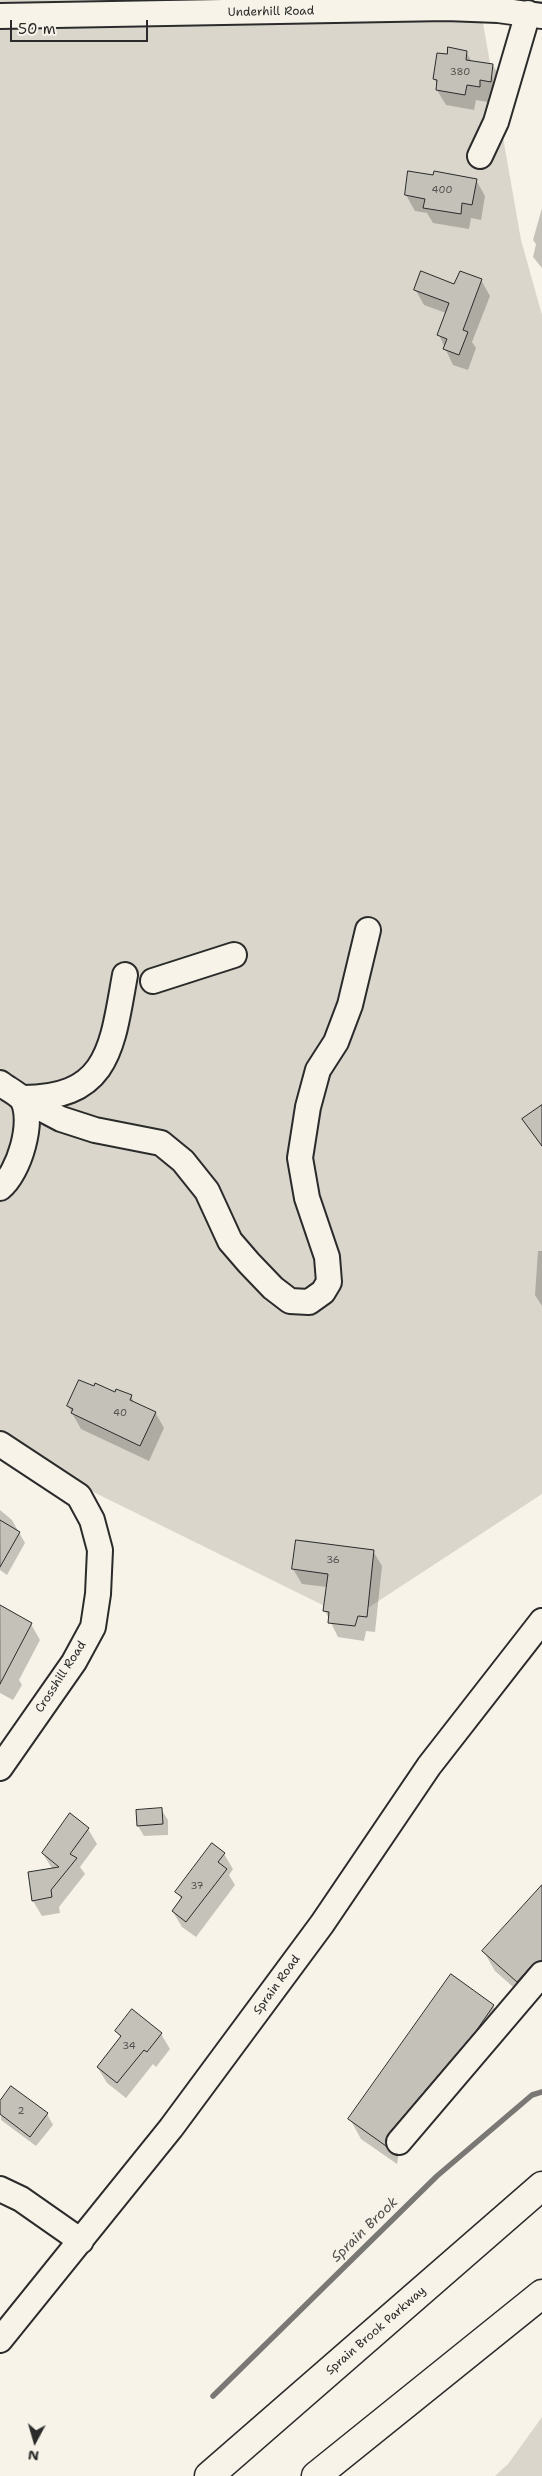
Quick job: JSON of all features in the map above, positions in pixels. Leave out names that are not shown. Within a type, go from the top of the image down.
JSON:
[{"type":"highway","name":"Sprain Brook Parkway","points":[[209,2476],[542,2186]]},
{"type":"highway","points":[[316,2476],[542,2294]]},
{"type":"street","name":"Underhill Road","points":[[0,16],[107,7],[323,6],[446,8],[535,14]]},
{"type":"street","points":[[480,156],[496,122],[535,14]]},
{"type":"street","points":[[0,1083],[21,1098],[61,1119],[94,1130],[161,1143],[183,1161],[207,1190],[230,1241],[249,1263],[273,1288],[290,1301],[310,1302],[323,1292],[329,1282],[328,1266],[327,1257],[307,1198],[300,1158],[308,1107],[318,1070],[336,1042],[350,1005],[368,930]]},
{"type":"street","points":[[153,981],[234,955]]},
{"type":"street","points":[[21,1098],[47,1098],[76,1089],[98,1071],[114,1039],[125,975]]},
{"type":"street","points":[[0,1188],[7,1182],[21,1153],[28,1116],[21,1098]]},
{"type":"street","name":"Crosshill Road","points":[[0,1444],[79,1496],[92,1520],[100,1550],[98,1594],[93,1627],[74,1662],[0,1768]]},
{"type":"street","name":"Sprain Road","points":[[0,2340],[171,2128],[322,1924],[429,1766],[542,1621]]},
{"type":"street","points":[[399,2142],[542,1974]]},
{"type":"street","points":[[0,2189],[21,2200],[80,2241]]},
{"type":"shaded area","points":[[0,0],[479,0],[521,240],[542,315],[542,1494],[351,1619],[0,1446]]},
{"type":"shaded area","points":[[542,2417],[542,2476],[495,2476],[508,2464]]},
{"type":"building","points":[[448,47],[467,51],[466,60],[493,64],[491,82],[480,80],[480,87],[467,85],[465,95],[436,90],[437,80],[433,79],[437,53],[447,54]]},
{"type":"building","points":[[408,171],[433,175],[434,171],[477,179],[472,205],[462,203],[461,214],[423,208],[425,199],[405,195]]},
{"type":"building","points":[[421,271],[454,284],[460,271],[482,279],[463,330],[468,332],[459,355],[443,349],[447,339],[437,335],[449,303],[414,290]]},
{"type":"building","points":[[542,1105],[542,1146],[522,1119]]},
{"type":"building","points":[[79,1380],[94,1386],[95,1383],[115,1392],[116,1389],[132,1395],[130,1400],[156,1412],[140,1446],[71,1413],[73,1409],[67,1406]]},
{"type":"building","points":[[0,1520],[20,1532],[0,1567]]},
{"type":"building","points":[[296,1540],[374,1550],[367,1617],[358,1616],[355,1626],[328,1623],[329,1612],[323,1611],[328,1574],[292,1569]]},
{"type":"building","points":[[0,1605],[32,1623],[0,1684]]},
{"type":"building","points":[[162,1808],[163,1824],[137,1826],[136,1810]]},
{"type":"building","points":[[70,1813],[89,1828],[70,1854],[77,1858],[51,1890],[52,1897],[32,1901],[28,1872],[59,1867],[42,1853]]},
{"type":"building","points":[[212,1843],[225,1853],[218,1862],[227,1869],[186,1922],[172,1911],[182,1897],[175,1892]]},
{"type":"building","points":[[542,1885],[542,1961],[532,1965],[517,1982],[482,1951]]},
{"type":"building","points":[[451,1974],[494,2005],[476,2031],[389,2133],[386,2146],[348,2119]]},
{"type":"building","points":[[132,2009],[162,2033],[147,2052],[144,2050],[117,2083],[97,2067],[121,2036],[115,2031]]},
{"type":"building","points":[[11,2086],[48,2113],[30,2137],[0,2114],[0,2101]]},
{"type":"waterway","name":"Sprain Brook","points":[[213,2396],[437,2176],[532,2095],[542,2092]]}]
